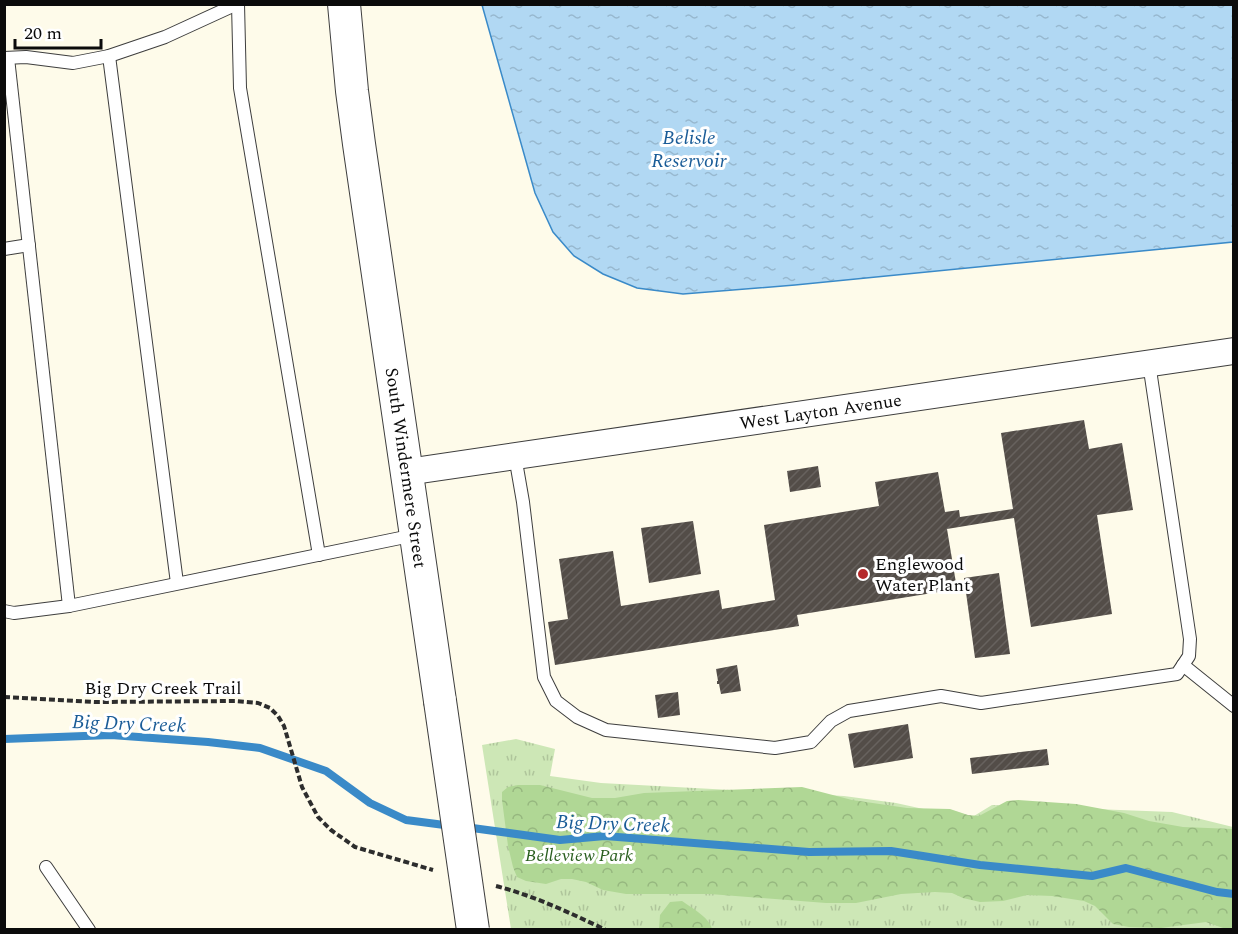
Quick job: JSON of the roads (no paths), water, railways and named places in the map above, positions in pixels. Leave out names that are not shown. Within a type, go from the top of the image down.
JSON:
[{"type":"street","name":"South Windermere Street","points":[[344,4],[359,144],[473,930]]},
{"type":"street","name":"West Layton Avenue","points":[[407,472],[1233,351]]},
{"type":"lane","points":[[69,606],[18,146],[6,58],[26,57],[73,63],[109,56],[165,37],[238,4],[240,88],[319,555]]},
{"type":"lane","points":[[109,56],[177,583]]},
{"type":"lane","points":[[4,145],[18,146]]},
{"type":"lane","points":[[4,249],[29,245]]},
{"type":"lane","points":[[514,456],[523,502],[544,677],[556,701],[576,717],[606,730],[775,748],[811,742],[831,721],[849,711],[940,696],[981,704],[1177,674],[1189,656],[1190,639],[1149,363]]},
{"type":"lane","points":[[4,611],[14,613],[69,606],[416,534]]},
{"type":"lane","points":[[1183,665],[1233,706]]},
{"type":"lane","points":[[46,867],[89,930]]},
{"type":"water","name":"Belisle Reservoir","points":[[482,5],[1233,5],[1233,242],[683,294],[637,288],[603,274],[574,256],[553,232],[535,193]]},
{"type":"waterway","name":"Big Dry Creek","points":[[4,739],[111,735],[260,748],[326,771],[370,803],[406,820],[452,826]]},
{"type":"waterway","name":"Big Dry Creek","points":[[465,827],[560,840],[605,836],[809,852],[891,851],[980,865],[1092,876],[1126,868],[1217,892],[1234,894]]},
{"type":"place","name":"Englewood Water Plant","points":[[863,574]]},
{"type":"park label","name":"Belleview Park","points":[[579,855]]}]
